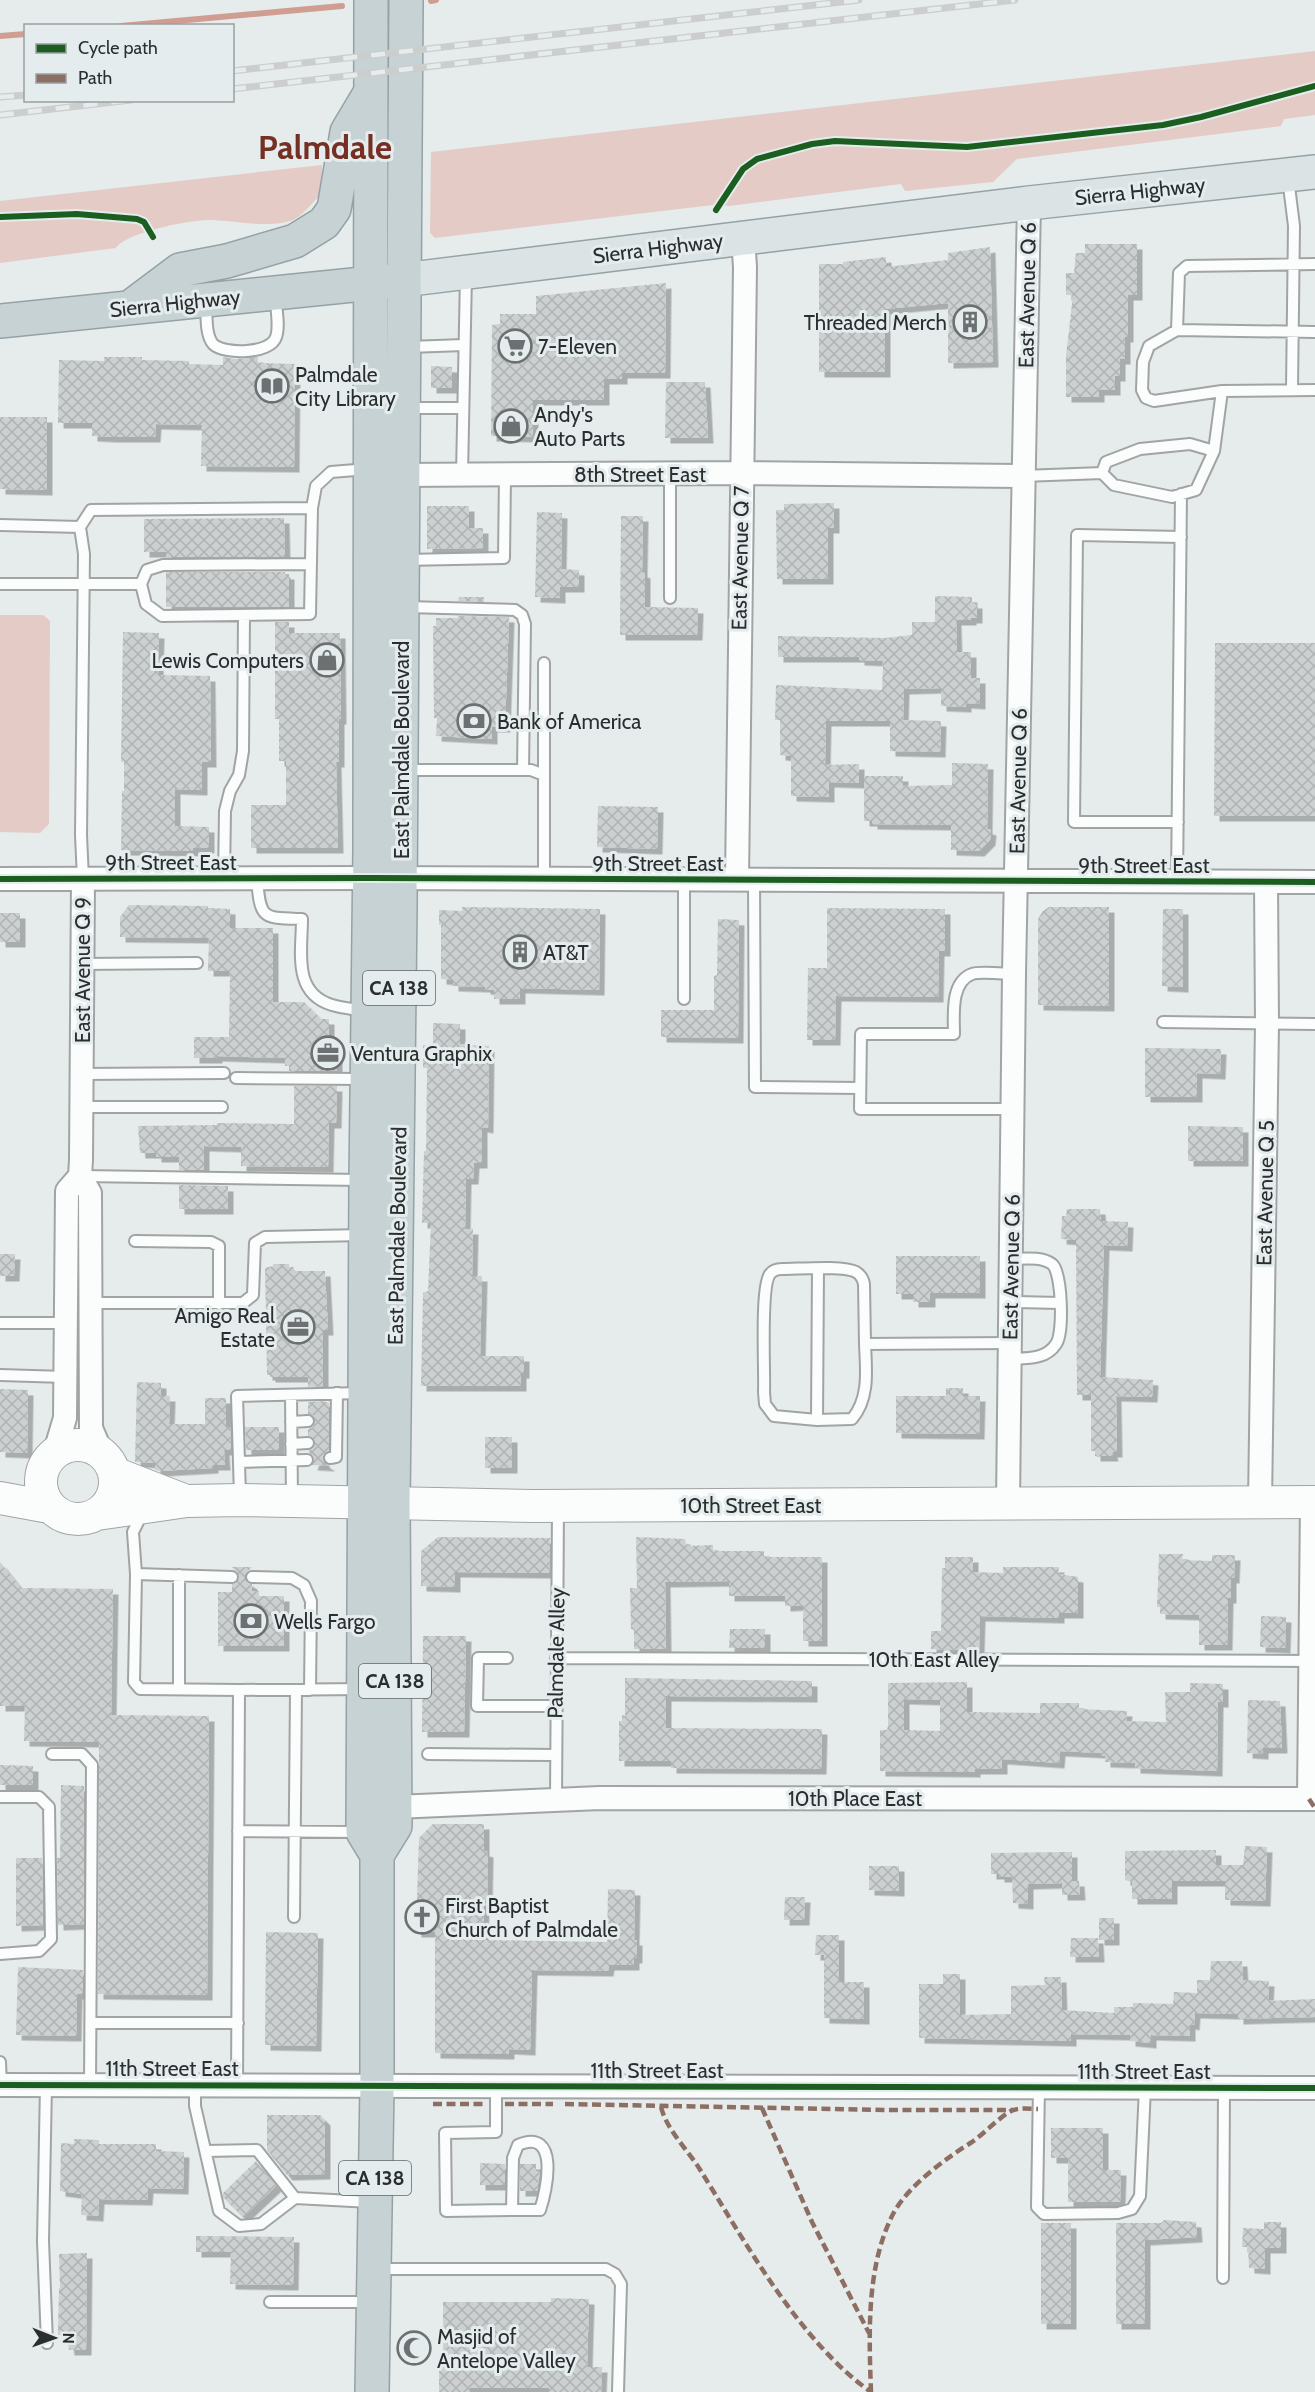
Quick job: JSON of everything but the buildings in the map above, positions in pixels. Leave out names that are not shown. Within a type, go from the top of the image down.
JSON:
[{"type":"highway","name":"East Palmdale Boulevard","points":[[371,0],[370,93],[387,281],[402,347],[402,408],[386,472],[401,560],[401,770],[368,1011],[366,1235],[344,1442],[378,1502],[363,1689],[377,2086],[372,2392]]},
{"type":"highway","name":"East Palmdale Boulevard","points":[[370,1843],[395,1826],[378,1502],[385,878],[387,281],[406,0]]},
{"type":"highway","points":[[132,306],[180,270],[227,261],[295,241],[324,223],[334,210],[347,132],[370,93]]},
{"type":"highway","name":"Sierra Highway","points":[[0,321],[387,281]]},
{"type":"main road","name":"Sierra Highway","points":[[387,281],[1029,203],[1302,174]]},
{"type":"main road","points":[[0,1489],[49,1463],[69,1447],[81,1445],[92,1448],[108,1463],[115,1485],[106,1506],[97,1514],[85,1518],[72,1519],[49,1507],[0,1498]]},
{"type":"main road","points":[[49,1463],[41,1483],[49,1507]]},
{"type":"main road","name":"10th Street East","points":[[108,1463],[187,1501]]},
{"type":"main road","name":"10th Street East","points":[[97,1514],[187,1501],[240,1500],[468,1506],[1314,1502]]},
{"type":"street","name":"East Avenue Q 6","points":[[1008,1504],[1014,974],[1029,203]]},
{"type":"street","name":"East Avenue Q 7","points":[[743,238],[745,267],[742,473],[746,879]]},
{"type":"street","name":"8th Street East","points":[[386,472],[462,475],[742,473],[1023,476]]},
{"type":"street","name":"9th Street East","points":[[0,879],[385,878],[1315,882]]},
{"type":"street","name":"East Avenue Q 9","points":[[83,879],[80,1176],[90,1193],[91,1428],[108,1463]]},
{"type":"street","name":"East Avenue Q 5","points":[[1260,1503],[1267,1024],[1266,882]]},
{"type":"street","name":"East Avenue Q 9","points":[[49,1463],[65,1418],[64,1323],[67,1191],[80,1176]]},
{"type":"street","points":[[1312,1799],[1311,1661],[1314,1502]]},
{"type":"street","name":"10th Place East","points":[[394,1807],[556,1799],[1312,1799]]},
{"type":"street","name":"11th Street East","points":[[0,2085],[1315,2088]]},
{"type":"lane","points":[[1292,389],[1294,226],[1302,174]]},
{"type":"lane","points":[[1177,330],[1179,273],[1187,266],[1315,264]]},
{"type":"lane","points":[[462,475],[466,272]]},
{"type":"lane","points":[[206,300],[208,332],[213,344],[222,350],[261,350],[272,346],[277,337],[275,292]]},
{"type":"lane","points":[[1315,332],[1177,330],[1149,346],[1143,362],[1142,390],[1146,398],[1154,401],[1222,391],[1315,390]]},
{"type":"lane","points":[[402,347],[464,345]]},
{"type":"lane","points":[[1023,476],[1102,473],[1114,485],[1172,497],[1196,490],[1214,451],[1222,391]]},
{"type":"lane","points":[[402,408],[463,408]]},
{"type":"lane","points":[[1102,473],[1106,462],[1140,449],[1190,444],[1214,451]]},
{"type":"lane","points":[[310,564],[162,565],[147,570],[141,584],[146,604],[162,616],[310,614],[312,508],[316,486],[331,472],[386,472]]},
{"type":"lane","points":[[670,473],[670,598]]},
{"type":"lane","points":[[401,560],[504,558],[505,475]]},
{"type":"lane","points":[[1178,882],[1181,494]]},
{"type":"lane","points":[[0,525],[80,527],[91,510],[312,508]]},
{"type":"lane","name":"East Avenue Q 9","points":[[80,527],[84,554],[81,835],[83,879]]},
{"type":"lane","points":[[1179,822],[1074,822],[1074,786],[1077,535],[1181,537]]},
{"type":"lane","points":[[0,584],[141,584]]},
{"type":"lane","points":[[401,607],[515,610],[522,615],[525,624],[523,770]]},
{"type":"lane","points":[[224,878],[225,811],[230,791],[239,775],[243,751],[244,615]]},
{"type":"lane","points":[[544,663],[544,879]]},
{"type":"lane","points":[[401,770],[531,770],[544,775]]},
{"type":"lane","points":[[256,878],[263,912],[269,917],[302,919],[302,968],[304,983],[308,990],[331,1005],[368,1011]]},
{"type":"lane","points":[[746,879],[755,1088],[860,1088]]},
{"type":"lane","points":[[684,880],[684,999]]},
{"type":"lane","points":[[82,964],[197,963]]},
{"type":"lane","points":[[1013,1108],[860,1109],[860,1088],[861,1035],[954,1034],[954,1006],[957,990],[964,981],[972,974],[1014,974]]},
{"type":"lane","points":[[1163,1022],[1315,1024]]},
{"type":"lane","points":[[82,1074],[224,1073]]},
{"type":"lane","points":[[236,1078],[367,1079]]},
{"type":"lane","points":[[82,1107],[222,1107]]},
{"type":"lane","points":[[80,1176],[366,1180]]},
{"type":"lane","points":[[89,1303],[243,1303],[253,1295],[255,1243],[265,1236],[366,1235]]},
{"type":"lane","points":[[135,1242],[211,1242],[219,1246],[219,1304]]},
{"type":"lane","points":[[865,1344],[1009,1351],[1041,1356],[1056,1345],[1058,1339],[1060,1303],[1058,1273],[1053,1265],[1036,1259],[1011,1259]]},
{"type":"lane","points":[[817,1420],[818,1269]]},
{"type":"lane","points":[[818,1269],[856,1272],[862,1277],[864,1284],[865,1344],[865,1389],[858,1412],[852,1419],[817,1420],[774,1416],[765,1404],[765,1294],[770,1274],[775,1270],[818,1269]]},
{"type":"lane","points":[[1010,1302],[1060,1303]]},
{"type":"lane","points":[[0,1323],[64,1323]]},
{"type":"lane","points":[[0,1375],[65,1377]]},
{"type":"lane","points":[[240,1500],[237,1396],[351,1393]]},
{"type":"lane","points":[[330,1458],[336,1457],[344,1442],[333,1421],[351,1393]]},
{"type":"lane","points":[[291,1395],[292,1500]]},
{"type":"lane","points":[[291,1422],[308,1422]]},
{"type":"lane","points":[[291,1444],[308,1443]]},
{"type":"lane","points":[[239,1462],[307,1460]]},
{"type":"lane","name":"Palmdale Alley","points":[[556,1799],[558,1506]]},
{"type":"lane","points":[[145,1508],[133,1532],[134,1682],[140,1689],[363,1689]]},
{"type":"lane","points":[[135,1574],[232,1577]]},
{"type":"lane","points":[[179,1575],[179,1689]]},
{"type":"lane","points":[[252,1577],[292,1578],[304,1585],[311,1601],[310,1690]]},
{"type":"lane","points":[[507,1658],[478,1658],[477,1706],[556,1706]]},
{"type":"lane","name":"10th East Alley","points":[[556,1658],[1311,1661]]},
{"type":"lane","points":[[237,2085],[239,1690]]},
{"type":"lane","points":[[294,1917],[296,1690]]},
{"type":"lane","points":[[52,1754],[82,1754],[92,1765],[90,2085]]},
{"type":"lane","points":[[428,1754],[556,1755]]},
{"type":"lane","points":[[0,1797],[39,1797],[49,1807],[51,1939],[39,1951],[0,1954]]},
{"type":"lane","points":[[238,1831],[293,1830],[370,1843]]},
{"type":"lane","points":[[91,2023],[238,2023]]},
{"type":"lane","points":[[0,2062],[0,2085]]},
{"type":"lane","points":[[46,2085],[44,2241],[47,2343]]},
{"type":"lane","points":[[195,2086],[195,2106],[219,2211],[239,2226],[261,2224],[295,2198],[375,2202]]},
{"type":"lane","points":[[496,2086],[496,2132],[446,2133],[446,2211],[540,2210],[546,2193],[548,2160],[544,2149],[537,2143],[527,2142],[518,2145],[513,2158],[512,2210]]},
{"type":"lane","points":[[1039,2086],[1036,2182],[1037,2206],[1044,2214],[1118,2213],[1132,2209],[1140,2196],[1145,2088]]},
{"type":"lane","points":[[1222,2278],[1224,2088]]},
{"type":"lane","points":[[206,2151],[258,2150],[295,2198]]},
{"type":"lane","points":[[374,2269],[606,2269],[615,2274],[621,2284],[618,2392]]},
{"type":"lane","points":[[270,2302],[373,2302]]},
{"type":"shaded area","points":[[1315,51],[1315,115],[1284,119],[1281,126],[1017,159],[993,182],[905,191],[901,184],[729,206],[713,205],[435,238],[430,233],[431,152]]},
{"type":"shaded area","points":[[322,165],[321,194],[294,220],[261,224],[203,220],[146,232],[122,242],[116,248],[0,263],[0,201]]},
{"type":"shaded area","points":[[0,615],[43,615],[50,621],[49,824],[40,833],[0,832]]},
{"type":"waterway","points":[[431,1],[436,0]]},
{"type":"waterway","points":[[143,24],[342,6]]},
{"type":"waterway","points":[[0,36],[24,34]]},
{"type":"railway","points":[[234,71],[859,0]]},
{"type":"railway","points":[[234,89],[1015,0]]},
{"type":"railway","points":[[0,97],[24,95]]},
{"type":"railway","points":[[0,115],[114,102]]},
{"type":"marked path","points":[[1309,1799],[1315,1808]]},
{"type":"marked path","points":[[433,2104],[483,2104]]},
{"type":"marked path","points":[[505,2104],[553,2104]]},
{"type":"marked path","points":[[565,2104],[1013,2110]]},
{"type":"marked path","points":[[661,2107],[672,2131],[699,2168],[755,2258],[797,2318],[820,2346],[845,2371],[871,2392]]},
{"type":"marked path","points":[[762,2108],[812,2222],[869,2333]]},
{"type":"marked path","points":[[871,2392],[870,2325],[873,2280],[884,2236],[898,2205],[927,2174],[1006,2114],[1017,2109],[1038,2109]]},
{"type":"cycle path","points":[[716,210],[743,169],[757,159],[812,144],[835,141],[967,147],[1163,125],[1315,86]]},
{"type":"cycle path","points":[[0,217],[77,214],[137,219],[144,222],[153,237]]},
{"type":"cycle path","points":[[0,879],[370,878],[1315,882]]},
{"type":"cycle path","points":[[0,2085],[1315,2088]]},
{"type":"place","name":"Threaded Merch","points":[[970,322]]},
{"type":"place","name":"7-Eleven","points":[[515,346]]},
{"type":"place","name":"Palmdale City Library","points":[[272,386]]},
{"type":"place","name":"Andy's Auto Parts","points":[[511,426]]},
{"type":"place","name":"Lewis Computers","points":[[327,660]]},
{"type":"place","name":"Bank of America","points":[[474,721]]},
{"type":"place","name":"AT&T","points":[[520,952]]},
{"type":"place","name":"Ventura Graphix","points":[[328,1053]]},
{"type":"place","name":"Amigo Real Estate","points":[[298,1327]]},
{"type":"place","name":"Wells Fargo","points":[[251,1621]]},
{"type":"place","name":"First Baptist Church of Palmdale","points":[[422,1917]]},
{"type":"place","name":"Masjid of Antelope Valley","points":[[414,2348]]},
{"type":"district","name":"Palmdale","points":[[325,147]]}]
